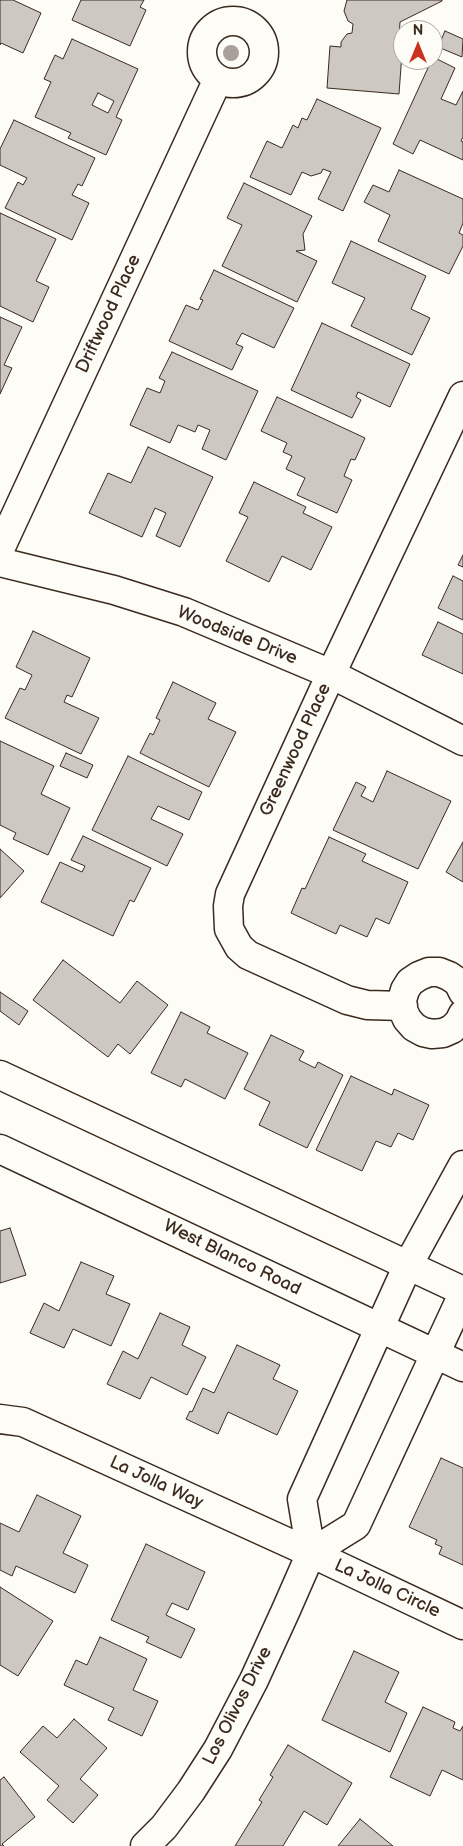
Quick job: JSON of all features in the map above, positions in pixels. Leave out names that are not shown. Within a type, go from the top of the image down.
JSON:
[{"type":"street","name":"Driftwood Place","points":[[0,549],[218,79]]},
{"type":"street","name":"Greenwood Place","points":[[403,1006],[367,1005],[347,1000],[248,955],[240,947],[229,929],[227,918],[230,894],[331,674],[463,396]]},
{"type":"street","name":"Woodside Drive","points":[[0,562],[114,590],[184,612],[331,674],[463,741]]},
{"type":"street","points":[[463,992],[458,982],[449,976],[439,972],[429,972],[410,982],[405,990],[403,1006],[407,1020],[414,1027],[422,1032],[432,1034],[443,1033],[452,1029],[459,1022],[463,1014]]},
{"type":"street","points":[[0,1075],[408,1265],[463,1292],[356,1524],[311,1553],[302,1500],[408,1265],[463,1165]]},
{"type":"street","name":"West Blanco Road","points":[[0,1149],[463,1367]]},
{"type":"street","name":"La Jolla Way","points":[[0,1419],[24,1422],[311,1553]]},
{"type":"street","name":"La Jolla Circle","points":[[311,1553],[463,1625]]},
{"type":"street","name":"Los Olivos Drive","points":[[145,1846],[164,1827],[191,1791],[218,1749],[254,1680],[311,1553]]},
{"type":"building","points":[[0,0],[13,0],[41,13],[23,53],[1,43],[0,45]]},
{"type":"building","points":[[81,0],[144,0],[140,7],[146,10],[130,46],[72,20]]},
{"type":"building","points":[[347,0],[442,0],[404,20],[393,20],[393,70],[401,70],[399,94],[327,88],[330,46],[341,47],[341,42],[347,34],[352,33],[353,24],[348,21],[344,11]]},
{"type":"building","points":[[445,31],[463,39],[462,57],[443,49]]},
{"type":"building","points":[[72,39],[138,69],[116,117],[122,120],[106,155],[68,138],[71,133],[35,117],[51,82],[44,79],[55,55],[63,59]],"holes":[[[98,93],[114,101],[108,113],[92,105]]]},
{"type":"building","points":[[443,62],[455,68],[441,99],[456,105],[463,91],[463,137],[461,141],[463,142],[463,160],[420,140],[413,154],[393,144],[427,70],[443,70]]},
{"type":"building","points":[[317,99],[381,128],[343,211],[318,199],[331,172],[323,169],[321,173],[311,176],[302,172],[291,195],[250,177],[267,141],[282,148],[293,125],[298,128],[302,118],[307,120]]},
{"type":"building","points":[[14,120],[95,158],[82,186],[78,184],[72,195],[89,203],[72,240],[5,208],[18,182],[23,185],[27,178],[0,165],[0,149]]},
{"type":"building","points":[[399,170],[463,199],[463,223],[459,233],[463,235],[463,246],[449,274],[378,241],[390,215],[364,202],[373,185],[389,192]]},
{"type":"building","points":[[244,183],[312,216],[303,234],[305,250],[296,251],[317,261],[297,302],[222,266],[242,225],[227,218]]},
{"type":"building","points":[[0,213],[56,239],[36,281],[49,287],[33,322],[0,306]]},
{"type":"building","points":[[351,241],[426,276],[411,309],[430,318],[412,355],[351,326],[365,298],[332,283]]},
{"type":"building","points":[[214,270],[294,308],[274,348],[242,333],[236,344],[243,347],[232,370],[169,341],[186,305],[198,310],[203,300],[200,299]]},
{"type":"building","points":[[0,317],[22,327],[4,365],[12,368],[0,394]]},
{"type":"building","points":[[322,323],[410,364],[390,407],[358,392],[356,397],[361,400],[352,418],[291,390]]},
{"type":"building","points":[[172,352],[258,391],[226,460],[202,449],[210,430],[198,425],[195,432],[178,425],[170,443],[130,425],[147,388],[160,393],[165,381],[159,378]]},
{"type":"building","points":[[277,397],[365,438],[355,460],[351,459],[344,476],[352,480],[337,513],[297,495],[305,478],[286,469],[292,456],[283,452],[287,443],[261,431]]},
{"type":"building","points":[[148,447],[213,477],[180,547],[156,536],[166,513],[155,508],[142,537],[89,513],[108,473],[131,483]]},
{"type":"building","points":[[254,482],[306,507],[303,513],[332,527],[311,570],[282,556],[269,582],[226,561],[248,517],[239,513]]},
{"type":"building","points":[[463,555],[463,567],[458,565]]},
{"type":"building","points":[[453,576],[463,581],[463,620],[438,608]]},
{"type":"building","points":[[438,622],[463,634],[463,674],[422,655]]},
{"type":"building","points":[[33,631],[90,658],[72,697],[67,695],[64,702],[99,718],[81,754],[5,718],[20,688],[25,690],[32,675],[16,667]]},
{"type":"building","points":[[173,682],[216,703],[208,719],[236,732],[209,787],[140,753],[150,733],[153,735],[160,720],[156,718]]},
{"type":"building","points":[[0,741],[54,766],[41,794],[70,808],[48,855],[13,839],[16,833],[0,825]]},
{"type":"building","points":[[66,753],[93,765],[87,778],[60,766]]},
{"type":"building","points":[[128,756],[202,792],[189,820],[158,806],[151,819],[183,834],[167,866],[92,830]]},
{"type":"building","points":[[387,771],[451,801],[418,869],[333,830],[356,782],[366,787],[361,796],[373,802]]},
{"type":"building","points":[[83,836],[151,868],[134,902],[130,900],[113,936],[41,902],[60,862],[82,872],[85,866],[71,860]]},
{"type":"building","points":[[329,837],[366,854],[362,861],[408,882],[389,924],[376,918],[367,937],[340,925],[336,934],[291,913],[302,888],[305,889]]},
{"type":"building","points":[[463,842],[463,882],[446,872]]},
{"type":"building","points":[[0,849],[24,871],[0,898]]},
{"type":"building","points":[[63,960],[120,1003],[137,981],[168,1005],[130,1054],[118,1044],[108,1057],[33,1000]]},
{"type":"building","points":[[0,992],[28,1011],[19,1025],[0,1011]]},
{"type":"building","points":[[181,1012],[210,1027],[207,1033],[248,1053],[225,1099],[185,1079],[181,1087],[151,1073]]},
{"type":"building","points":[[271,1035],[304,1051],[299,1060],[315,1068],[318,1062],[343,1075],[307,1148],[259,1125],[270,1102],[244,1089]]},
{"type":"building","points":[[351,1076],[392,1095],[394,1089],[429,1105],[413,1140],[398,1133],[391,1147],[376,1141],[362,1171],[316,1150]]},
{"type":"building","points":[[10,1228],[26,1275],[0,1283],[0,1231]]},
{"type":"building","points":[[81,1262],[114,1276],[106,1294],[130,1304],[111,1346],[73,1329],[64,1348],[30,1333],[44,1303],[59,1311]]},
{"type":"building","points":[[160,1313],[190,1327],[182,1345],[206,1357],[187,1395],[151,1377],[140,1399],[107,1384],[123,1351],[138,1359]]},
{"type":"building","points":[[237,1345],[280,1365],[273,1379],[298,1391],[277,1435],[228,1412],[218,1434],[186,1419],[190,1411],[192,1412],[203,1388],[214,1393]]},
{"type":"building","points":[[441,1458],[463,1468],[463,1565],[439,1554],[442,1547],[435,1544],[437,1540],[409,1527]]},
{"type":"building","points":[[37,1495],[81,1516],[63,1553],[88,1565],[75,1593],[16,1566],[12,1576],[0,1570],[0,1523],[19,1532]]},
{"type":"building","points":[[146,1544],[205,1572],[188,1610],[172,1603],[166,1615],[195,1629],[181,1658],[146,1642],[149,1637],[111,1620]]},
{"type":"building","points":[[0,1587],[53,1621],[18,1676],[0,1665]]},
{"type":"building","points":[[100,1637],[147,1659],[133,1690],[158,1701],[142,1736],[108,1720],[114,1708],[64,1685],[76,1660],[87,1665]]},
{"type":"building","points":[[354,1651],[399,1672],[385,1702],[407,1713],[390,1752],[322,1720]]},
{"type":"building","points":[[423,1707],[455,1722],[453,1728],[460,1731],[463,1726],[463,1780],[442,1770],[430,1796],[390,1777]]},
{"type":"building","points":[[74,1719],[107,1748],[80,1779],[98,1795],[73,1823],[47,1800],[59,1786],[20,1752],[43,1726],[57,1738]]},
{"type":"building","points":[[288,1745],[352,1783],[327,1825],[304,1811],[283,1846],[235,1846],[262,1802],[259,1800],[273,1777],[270,1775]]},
{"type":"building","points":[[4,1777],[35,1817],[2,1844],[4,1846],[0,1846],[0,1780]]},
{"type":"building","points":[[360,1819],[393,1846],[338,1846]]}]
